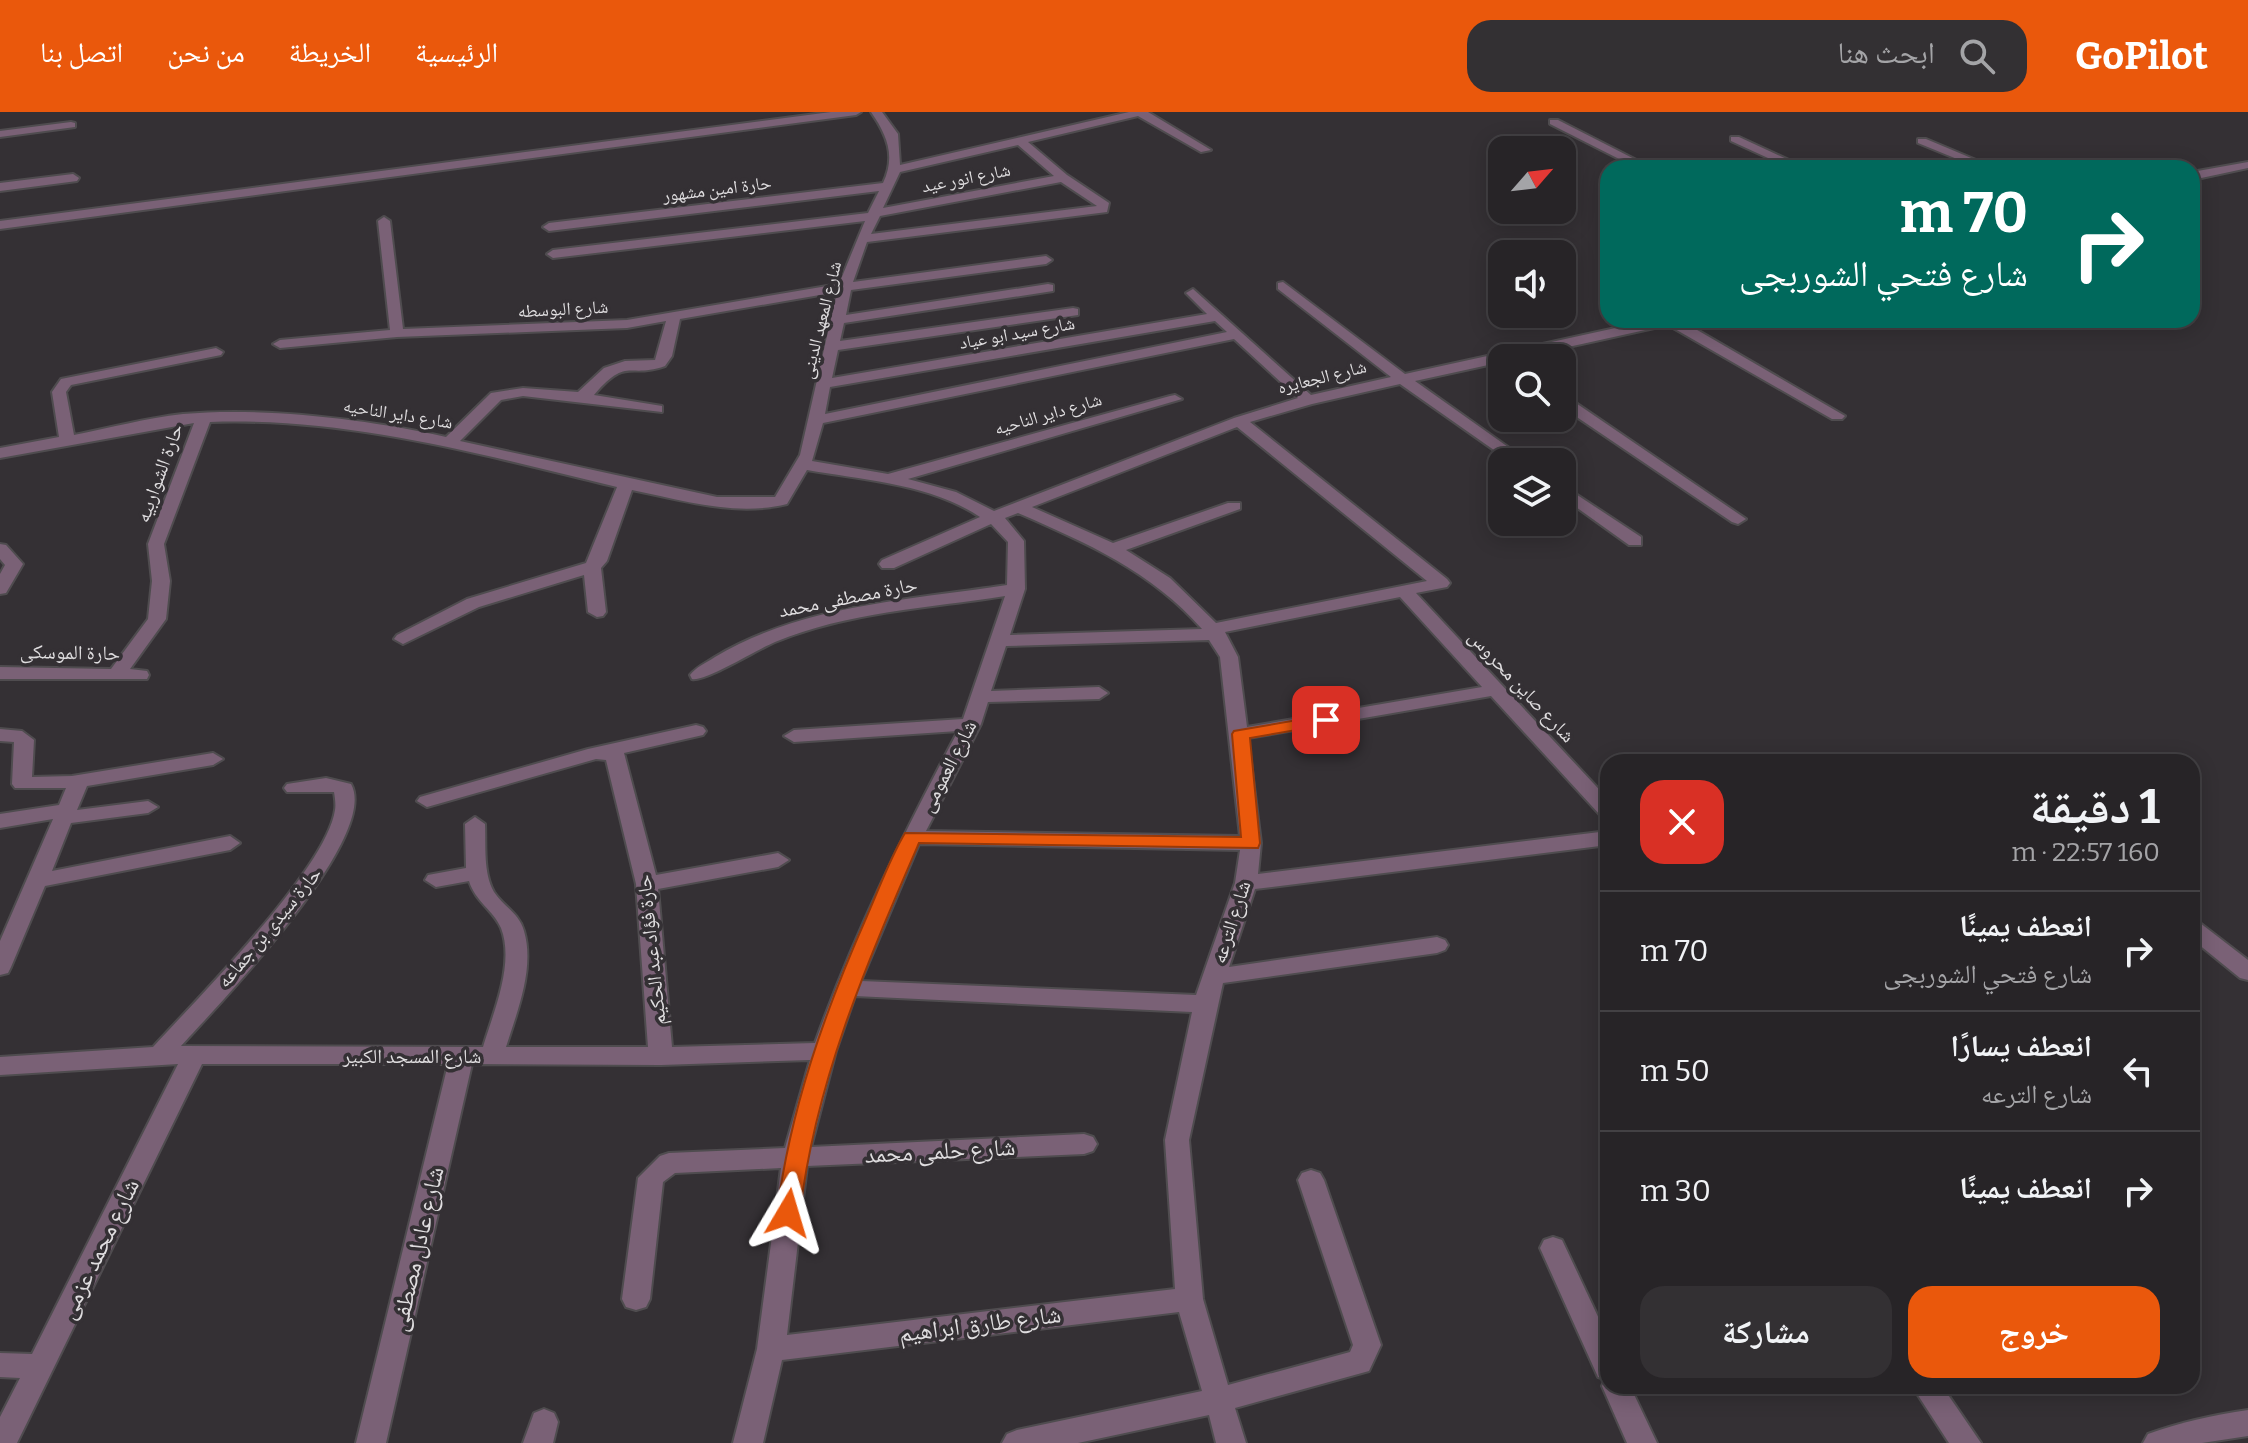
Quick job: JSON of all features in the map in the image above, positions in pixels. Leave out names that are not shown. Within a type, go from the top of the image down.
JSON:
[{"type":"street","points":[[0,225],[856,112]]},
{"type":"street","name":"شارع المعهد الدينى","points":[[786,497],[803,464],[845,287],[862,239],[895,170],[892,134],[876,112]]},
{"type":"street","points":[[895,170],[1142,112],[1205,150]]},
{"type":"street","points":[[1554,122],[1630,160]]},
{"type":"street","points":[[0,134],[71,125]]},
{"type":"street","points":[[1735,139],[1782,160]]},
{"type":"street","points":[[862,239],[1103,209],[1105,206],[1063,178],[1020,141]]},
{"type":"street","points":[[1922,141],[1969,160]]},
{"type":"street","points":[[2200,174],[2248,165]]},
{"type":"street","points":[[0,187],[73,178]]},
{"type":"street","name":"شارع انور عيد","points":[[553,254],[875,214],[1063,178]]},
{"type":"street","name":"حارة امين مشهور","points":[[549,227],[889,186]]},
{"type":"street","points":[[384,221],[397,333]]},
{"type":"street","name":"شارع البوسطه","points":[[280,344],[397,333],[592,327],[674,317],[845,287],[1046,260]]},
{"type":"street","points":[[1283,286],[1401,378],[1501,448]]},
{"type":"street","points":[[837,320],[1048,288]]},
{"type":"street","points":[[1193,293],[1308,400]]},
{"type":"street","points":[[831,347],[1073,312]]},
{"type":"street","name":"شارع سيد ابو عياد","points":[[823,384],[1218,316]]},
{"type":"street","points":[[581,397],[606,372],[666,360],[674,317]]},
{"type":"street","name":"شارع الجعايره","points":[[1565,344],[1636,328]]},
{"type":"street","points":[[1685,328],[1837,416]]},
{"type":"street","points":[[815,420],[1237,334]]},
{"type":"street","points":[[67,441],[59,392],[66,382],[216,352]]},
{"type":"street","name":"شارع الجعايره","points":[[888,564],[995,516],[1239,421],[1308,400],[1488,361]]},
{"type":"street","points":[[450,442],[496,396],[523,392],[657,409]]},
{"type":"street","name":"شارع داير الناحيه","points":[[886,480],[1175,399]]},
{"type":"street","points":[[1576,409],[1738,519]]},
{"type":"street","name":"شارع داير الناحيه","points":[[0,453],[204,417],[265,417],[450,442],[717,502],[766,504],[786,497]]},
{"type":"street","name":"حارة الشواربيه","points":[[116,675],[157,619],[161,581],[156,544],[204,417]]},
{"type":"street","points":[[999,641],[1215,632],[1441,583],[1239,421]]},
{"type":"street","points":[[803,464],[886,480],[946,496],[995,516]]},
{"type":"street","points":[[403,639],[488,597],[592,567],[598,561],[626,484]]},
{"type":"street","points":[[1576,500],[1635,541]]},
{"type":"street","points":[[1113,549],[1234,506]]},
{"type":"street","name":"شارع الترعه","points":[[1018,507],[1113,549],[1160,577],[1215,632],[1229,657],[1251,843],[1246,883],[1205,1004],[1177,1140],[1189,1299],[1216,1401],[1231,1443]]},
{"type":"street","name":"شارع العمومى","points":[[748,1443],[771,1349],[795,1159],[824,1051],[846,988],[912,837],[971,724],[1016,589],[1016,541],[995,516]]},
{"type":"street","points":[[0,549],[14,564],[0,589]]},
{"type":"street","points":[[592,567],[597,612]]},
{"type":"street","name":"حارة مصطفى محمد","points":[[699,675],[739,649],[800,627],[1016,589]]},
{"type":"street","name":"شارع صاين محروس","points":[[1404,591],[1600,802]]},
{"type":"street","name":"حارة الموسكى","points":[[0,673],[140,675]]},
{"type":"street","points":[[1240,734],[1496,690]]},
{"type":"street","points":[[980,697],[1099,693]]},
{"type":"street","points":[[794,736],[971,724]]},
{"type":"street","points":[[427,801],[603,752],[696,731]]},
{"type":"street","points":[[0,735],[15,735],[24,740],[22,784],[72,782],[213,759]]},
{"type":"street","name":"حارة فؤاد عبد الحكيم","points":[[603,752],[615,755],[647,884],[661,1056]]},
{"type":"street","points":[[0,967],[76,789],[72,782]]},
{"type":"street","name":"حارة سيدى بن جماعه","points":[[159,1055],[290,906],[338,839],[347,799],[344,788],[326,784],[294,788]]},
{"type":"street","points":[[0,821],[148,807]]},
{"type":"street","points":[[475,824],[477,873],[483,892],[507,918],[516,942],[512,985],[492,1056]]},
{"type":"street","points":[[912,837],[1251,843]]},
{"type":"street","points":[[1246,883],[1600,839]]},
{"type":"street","points":[[36,881],[230,843]]},
{"type":"street","points":[[647,884],[778,860]]},
{"type":"street","points":[[436,880],[477,873]]},
{"type":"street","points":[[2200,934],[2248,972]]},
{"type":"street","points":[[1213,977],[1437,945]]},
{"type":"street","points":[[846,988],[1205,1004]]},
{"type":"street","name":"شارع المسجد الكبير","points":[[0,1066],[159,1055],[661,1056],[824,1051]]},
{"type":"street","name":"شارع محمد عزمى","points":[[2,1443],[194,1055]]},
{"type":"street","name":"شارع عادل مصطفى","points":[[371,1443],[462,1056]]},
{"type":"street","name":"شارع حلمى محمد","points":[[636,1299],[651,1178],[661,1166],[1084,1144]]},
{"type":"street","points":[[1017,1443],[1216,1401],[1350,1367],[1365,1354],[1367,1345],[1311,1180]]},
{"type":"street","points":[[1553,1248],[1600,1351]]},
{"type":"street","name":"شارع طارق ابراهيم","points":[[771,1349],[1189,1299]]},
{"type":"street","points":[[0,1365],[41,1367]]},
{"type":"street","points":[[1620,1394],[1642,1443]]},
{"type":"street","points":[[1932,1394],[1966,1443]]},
{"type":"street","points":[[2158,1443],[2209,1428],[2248,1423]]},
{"type":"route","points":[[788,1213],[795,1159],[824,1051],[846,988],[912,837],[1251,843],[1240,734],[1326,720]]}]
